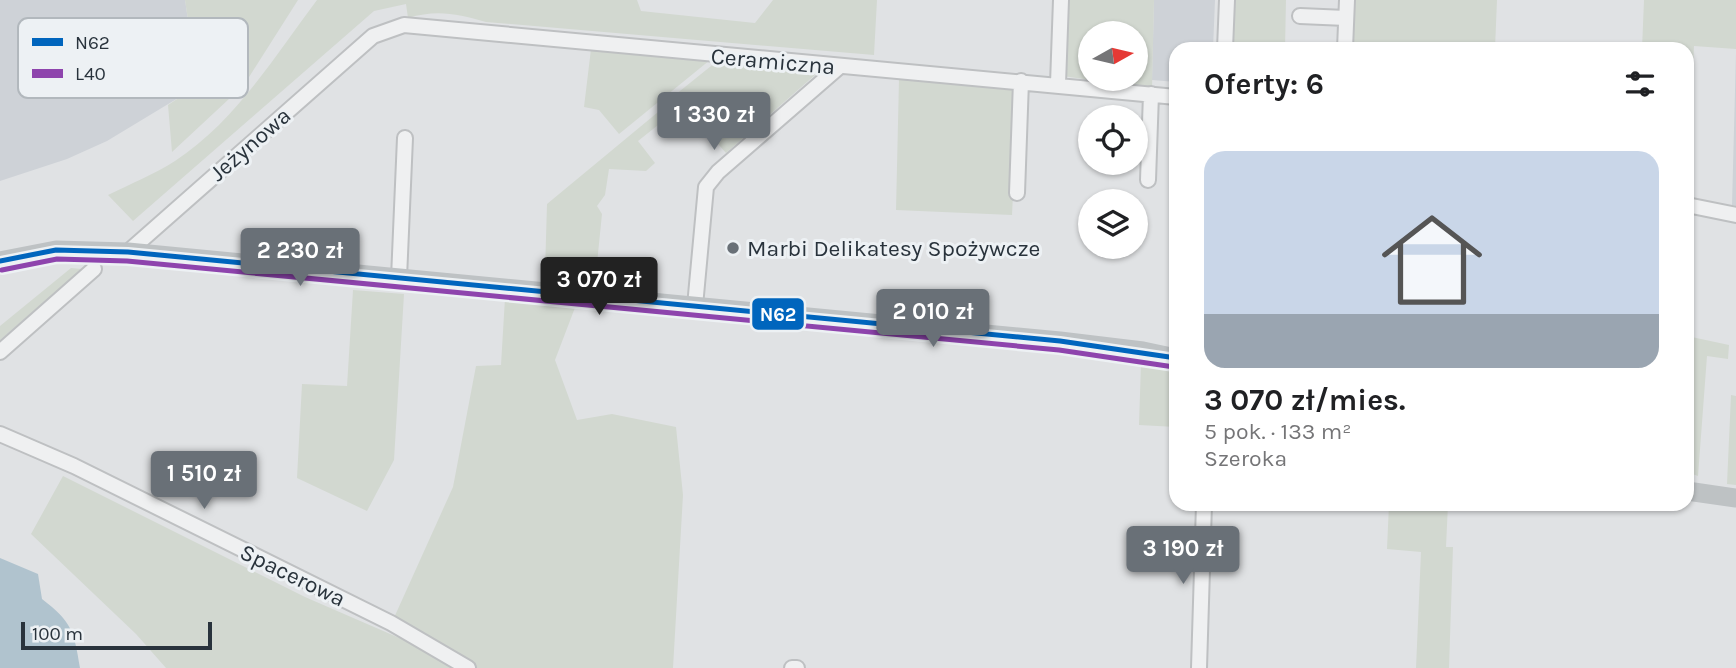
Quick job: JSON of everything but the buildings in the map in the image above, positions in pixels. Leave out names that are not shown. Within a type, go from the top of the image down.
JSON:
[{"type":"street","points":[[1058,84],[1061,0]]},
{"type":"street","points":[[1225,42],[1227,0]]},
{"type":"street","points":[[1345,42],[1347,0]]},
{"type":"street","points":[[1300,16],[1346,18]]},
{"type":"street","name":"Ceramiczna","points":[[373,36],[404,25],[1169,96]]},
{"type":"street","name":"Jeżynowa","points":[[128,252],[373,36]]},
{"type":"street","points":[[695,306],[706,187],[718,172],[839,67]]},
{"type":"street","points":[[1017,193],[1021,81]]},
{"type":"street","points":[[1148,180],[1151,94]]},
{"type":"street","points":[[399,278],[405,138]]},
{"type":"street","points":[[1694,206],[1736,215]]},
{"type":"street","points":[[0,261],[44,251],[96,259],[128,252],[1060,341],[1169,357]]},
{"type":"street","points":[[0,352],[96,259]]},
{"type":"street","name":"Spacerowa","points":[[0,434],[74,466],[391,623],[468,668]]},
{"type":"street","points":[[1694,492],[1736,498]]},
{"type":"street","points":[[1199,668],[1204,511]]},
{"type":"shaded area","points":[[0,0],[185,0],[188,18],[18,18],[18,98],[178,98],[107,141],[67,159],[0,181]]},
{"type":"shaded area","points":[[185,0],[298,0],[248,79],[248,18],[188,18]]},
{"type":"shaded area","points":[[317,0],[637,0],[641,11],[755,23],[773,0],[877,0],[874,55],[486,22],[447,14],[408,18],[406,4],[374,11],[133,221],[108,195],[151,175],[197,145],[244,98],[248,98],[248,93]]},
{"type":"shaded area","points":[[1066,0],[1154,0],[1152,89],[1148,88],[1148,21],[1078,21],[1078,78],[1063,76]]},
{"type":"shaded area","points":[[1154,0],[1215,0],[1213,42],[1169,42],[1169,81],[1152,80]]},
{"type":"shaded area","points":[[1231,0],[1286,0],[1285,42],[1229,42]]},
{"type":"shaded area","points":[[1354,0],[1497,0],[1495,42],[1352,42]]},
{"type":"shaded area","points":[[1644,0],[1736,0],[1736,49],[1694,46],[1694,42],[1642,42]]},
{"type":"shaded area","points":[[591,49],[710,60],[619,134],[599,110],[584,107]]},
{"type":"shaded area","points":[[1736,53],[1736,206],[1732,205]]},
{"type":"shaded area","points":[[716,62],[812,68],[815,75],[726,153],[675,95]]},
{"type":"shaded area","points":[[899,79],[1018,90],[1012,215],[896,210]]},
{"type":"shaded area","points":[[178,98],[230,98],[172,152],[168,105]]},
{"type":"shaded area","points":[[675,98],[682,106],[638,141],[655,163],[646,171],[609,169],[605,195],[597,206],[602,214],[595,283],[561,280],[559,273],[545,272],[547,204]]},
{"type":"shaded area","points":[[71,268],[82,269],[0,340],[0,326]]},
{"type":"shaded area","points":[[353,290],[404,294],[394,460],[367,511],[297,478],[302,384],[347,386]]},
{"type":"shaded area","points":[[505,298],[576,305],[555,360],[577,420],[612,414],[676,427],[683,495],[673,668],[475,668],[393,620],[453,487],[476,366],[501,365]]},
{"type":"shaded area","points":[[1694,338],[1729,345],[1728,359],[1707,356],[1698,476],[1694,475]]},
{"type":"shaded area","points":[[1141,363],[1169,370],[1169,427],[1139,425]]},
{"type":"shaded area","points":[[1731,395],[1736,396],[1736,485],[1727,484]]},
{"type":"shaded area","points":[[63,476],[305,597],[427,650],[458,668],[166,668],[136,634],[31,534]]},
{"type":"shaded area","points":[[1389,511],[1448,511],[1446,547],[1453,547],[1449,668],[1416,668],[1421,552],[1387,549]]},
{"type":"water","points":[[0,558],[38,574],[42,599],[60,614],[70,628],[80,668],[0,668]]},
{"type":"transit line","name":"N62","points":[[0,261],[56,250],[128,252],[1060,341],[1169,357]]},
{"type":"transit line","name":"L40","points":[[2,270],[57,259],[127,261],[1059,350],[1169,366]]},
{"type":"place","name":"Marbi Delikatesy Spożywcze","points":[[733,248]]}]
